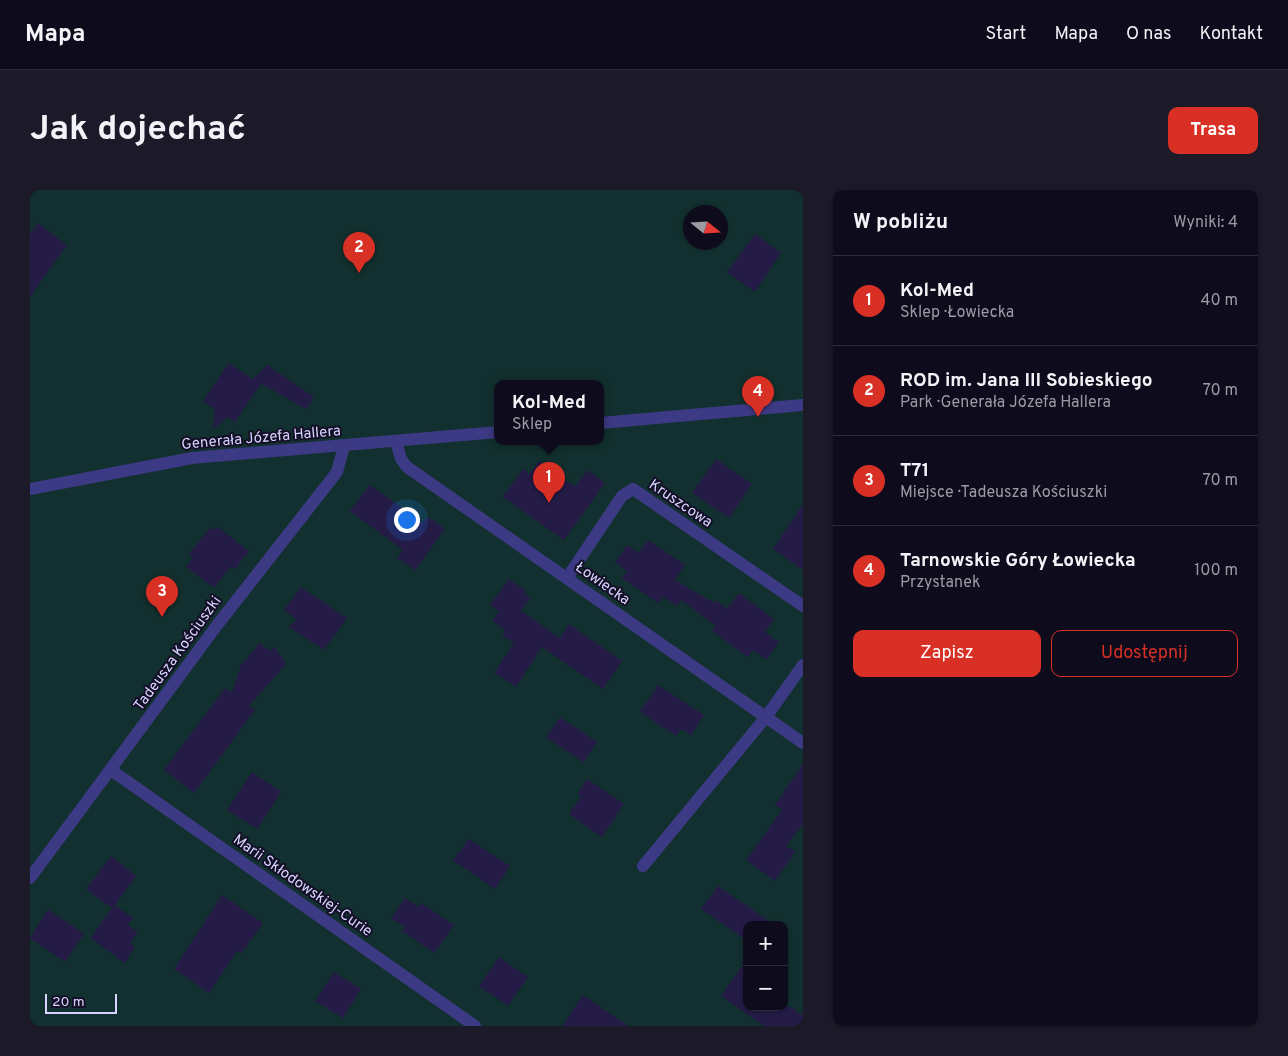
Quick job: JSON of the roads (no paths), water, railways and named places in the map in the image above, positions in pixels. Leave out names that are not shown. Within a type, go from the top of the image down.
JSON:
[{"type":"street","points":[[604,423],[803,405]]},
{"type":"street","name":"Generała Józefa Hallera","points":[[30,489],[192,458],[494,432]]},
{"type":"street","name":"Łowiecka","points":[[396,441],[400,459],[407,467],[803,743]]},
{"type":"street","name":"Tadeusza Kościuszki","points":[[30,878],[218,624],[338,472],[344,446]]},
{"type":"street","name":"Kruszcowa","points":[[567,578],[622,496],[633,489],[803,606]]},
{"type":"street","points":[[643,866],[766,717],[803,665]]},
{"type":"street","name":"Marii Skłodowskiej-Curie","points":[[111,770],[475,1026]]},
{"type":"place","name":"ROD im. Jana III Sobieskiego","points":[[359,273]]},
{"type":"place","name":"Tarnowskie Góry Łowiecka","points":[[758,417]]},
{"type":"place","name":"Kol-Med","points":[[549,503]]},
{"type":"place","name":"T71","points":[[162,617]]}]
